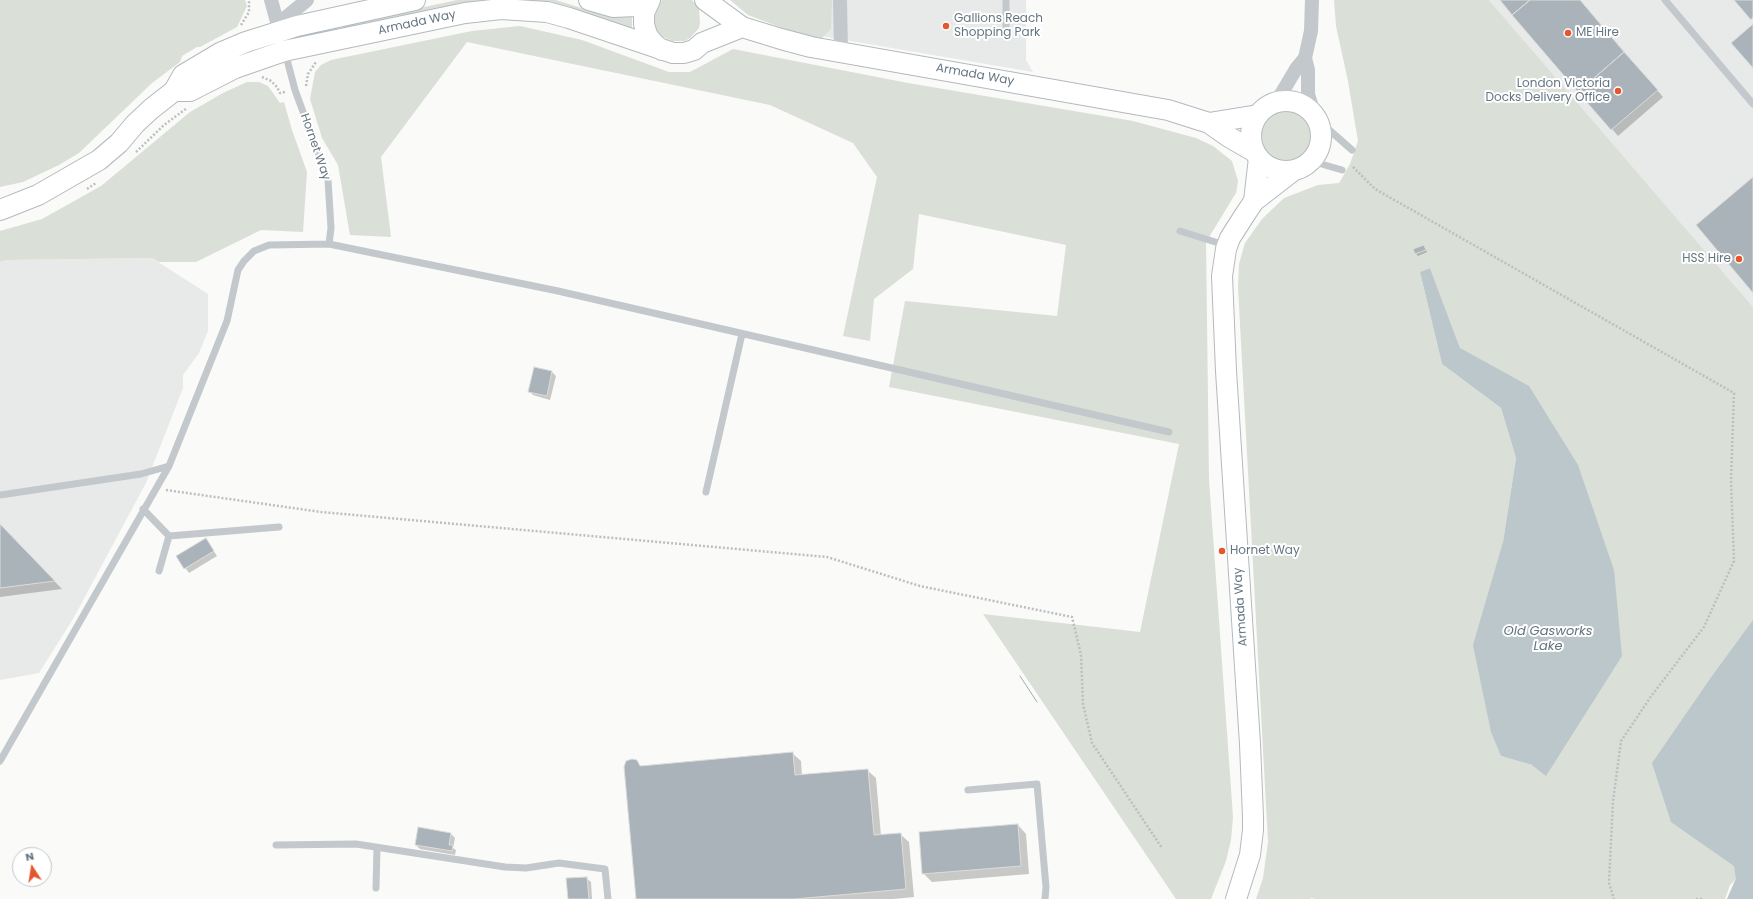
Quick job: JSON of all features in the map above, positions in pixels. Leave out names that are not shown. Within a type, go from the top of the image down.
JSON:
[{"type":"street","points":[[271,0],[284,52]]},
{"type":"street","points":[[279,28],[307,0]]},
{"type":"street","name":"Armada Way","points":[[0,210],[38,195],[58,185],[98,160],[119,143],[135,124],[151,109],[174,91],[182,75],[220,53],[279,28],[415,0]]},
{"type":"street","points":[[589,0],[613,7],[635,6],[650,1]]},
{"type":"street","points":[[840,0],[841,52]]},
{"type":"street","points":[[1311,161],[1320,146],[1322,129],[1308,94],[1308,70],[1305,58],[1311,31],[1312,0]]},
{"type":"street","points":[[650,1],[644,13],[644,24],[647,35],[654,44],[663,50]]},
{"type":"street","name":"Armada Way","points":[[174,91],[190,91],[235,68],[284,52],[465,13],[501,9],[547,12],[673,53],[684,53],[694,50],[702,43],[710,31],[712,17],[707,2]]},
{"type":"street","name":"Armada Way","points":[[707,2],[742,26],[781,39],[841,52],[1168,110],[1209,122],[1257,155],[1266,165],[1275,169],[1294,170]]},
{"type":"street","name":"Armada Way","points":[[702,43],[742,26]]},
{"type":"street","points":[[1277,101],[1296,69],[1305,58]]},
{"type":"street","points":[[1258,115],[1266,106],[1277,101],[1291,100],[1304,105],[1316,117]]},
{"type":"street","name":"Armada Way","points":[[1209,122],[1258,115]]},
{"type":"street","name":"Armada Way","points":[[1254,201],[1257,155],[1252,142],[1251,133],[1253,124],[1258,115]]},
{"type":"street","name":"Armada Way","points":[[1236,899],[1250,855],[1253,830],[1250,744],[1221,290],[1223,260],[1236,229],[1254,201],[1294,170],[1303,167],[1311,161]]},
{"type":"lane","points":[[1006,0],[1006,36]]},
{"type":"lane","points":[[1665,0],[1753,104]]},
{"type":"lane","name":"Hornet Way","points":[[284,52],[297,97],[328,180],[331,228],[329,244]]},
{"type":"lane","points":[[1316,117],[1352,150]]},
{"type":"lane","points":[[1311,161],[1342,170]]},
{"type":"lane","points":[[1180,231],[1228,246]]},
{"type":"lane","points":[[0,761],[169,466],[227,321],[238,270],[244,261],[254,251],[269,246],[329,244],[558,291],[1169,432]]},
{"type":"lane","points":[[706,492],[742,334]]},
{"type":"lane","points":[[0,495],[141,474],[169,466]]},
{"type":"lane","points":[[144,509],[169,536]]},
{"type":"lane","points":[[169,536],[279,527]]},
{"type":"lane","points":[[159,571],[169,536]]},
{"type":"lane","points":[[968,790],[1037,784],[1046,887],[1045,899]]},
{"type":"lane","points":[[276,846],[356,844],[511,868],[559,863],[605,869],[608,899]]},
{"type":"lane","points":[[376,888],[377,848]]},
{"type":"path","points":[[239,30],[249,12],[249,0]]},
{"type":"path","points":[[302,87],[306,86],[308,74]]},
{"type":"path","points":[[256,76],[271,81],[280,93],[285,92]]},
{"type":"path","points":[[1350,164],[1375,189],[1734,393],[1731,480],[1734,561],[1704,627],[1652,695],[1621,741],[1613,801],[1609,883],[1614,899]]},
{"type":"path","points":[[156,488],[321,512],[827,557],[920,586],[1072,617],[1081,655],[1083,704],[1092,743],[1162,848]]},
{"type":"path","points":[[1696,899],[1702,899]]},
{"type":"shaded area","points":[[0,0],[245,0],[247,6],[237,27],[182,56],[180,62],[152,83],[79,153],[59,165],[23,182],[0,187]]},
{"type":"shaded area","points":[[457,0],[556,0],[594,12],[632,14],[632,31],[552,5],[342,31],[341,25]]},
{"type":"shaded area","points":[[662,0],[692,0],[699,9],[699,28],[690,38],[685,41],[672,41],[661,36],[656,31],[654,25],[654,12]]},
{"type":"shaded area","points":[[730,0],[832,0],[831,29],[821,39],[798,34],[748,15]]},
{"type":"shaded area","name":"Gallions Reach Shopping Park","points":[[732,0],[1026,0],[1026,60],[1033,72],[821,36]]},
{"type":"shaded area","points":[[1334,0],[1489,0],[1753,307],[1753,899],[1727,899],[1735,880],[1730,885],[1725,899],[1256,899],[1263,878],[1268,842],[1238,287],[1239,264],[1245,243],[1262,219],[1284,198],[1318,185],[1339,183],[1350,164],[1358,141],[1348,81],[1336,26]],"holes":[[[1430,268],[1460,348],[1614,570],[1532,765],[1501,756],[1503,542],[1516,458],[1501,408],[1442,364],[1420,272]]]},
{"type":"shaded area","points":[[1489,0],[1753,0],[1753,307],[1672,213]]},
{"type":"shaded area","points":[[520,26],[582,40],[669,72],[690,72],[733,49],[908,83],[1133,121],[1196,138],[1213,146],[1232,161],[1238,181],[1236,193],[1206,242],[1209,480],[1233,817],[1231,840],[1226,861],[1211,899],[1176,899],[983,614],[1140,632],[1179,444],[889,387],[905,301],[1057,316],[1066,245],[919,214],[913,269],[874,299],[870,341],[843,336],[877,177],[853,143],[770,105],[467,42],[381,157],[391,237],[350,235],[338,165],[322,138],[310,99],[315,72],[321,65],[331,60],[472,31]]},
{"type":"shaded area","points":[[247,82],[259,82],[268,86],[280,103],[284,102],[307,172],[303,232],[261,230],[196,262],[159,262],[152,258],[6,260],[0,262],[0,231],[42,219],[101,186],[190,112],[223,93]]},
{"type":"shaded area","points":[[1287,110],[1297,112],[1305,118],[1311,126],[1313,136],[1311,146],[1305,154],[1297,160],[1287,162],[1277,160],[1269,154],[1263,146],[1261,136],[1263,126],[1269,118],[1277,112]]},
{"type":"shaded area","points":[[152,258],[208,294],[208,331],[199,353],[183,375],[183,388],[146,483],[73,619],[39,673],[0,680],[0,262],[6,260]]},
{"type":"water","name":"Old Gasworks Lake","points":[[1430,268],[1460,348],[1529,386],[1578,465],[1614,570],[1622,656],[1546,776],[1532,765],[1501,756],[1491,732],[1473,645],[1503,542],[1516,458],[1501,408],[1442,364],[1420,272]]},
{"type":"water","points":[[1753,620],[1753,899],[1727,899],[1736,879],[1734,866],[1671,822],[1652,763]]},
{"type":"building","points":[[1500,0],[1530,0],[1512,15]]},
{"type":"building","name":"ME Hire","points":[[1530,0],[1580,0],[1624,52],[1578,92],[1512,15]]},
{"type":"building","points":[[1734,0],[1753,0],[1753,17],[1751,20]]},
{"type":"building","points":[[1753,24],[1753,68],[1731,43]]},
{"type":"building","name":"London Victoria Docks Delivery Office","points":[[1624,52],[1658,90],[1611,130],[1578,92]]},
{"type":"building","name":"HSS Hire","points":[[1753,177],[1753,293],[1696,225]]},
{"type":"building","points":[[1424,245],[1426,250],[1415,254],[1413,249]]},
{"type":"building","points":[[534,367],[552,371],[547,396],[528,392]]},
{"type":"building","points":[[0,524],[55,581],[0,588]]},
{"type":"building","points":[[206,538],[214,551],[184,569],[176,556]]},
{"type":"building","points":[[793,752],[795,775],[868,769],[874,835],[901,833],[906,889],[795,899],[636,899],[624,767],[626,761],[632,759],[637,760],[640,766]]},
{"type":"building","points":[[1018,824],[1021,866],[922,874],[919,832]]},
{"type":"building","points":[[418,827],[451,833],[449,845],[453,845],[452,851],[415,845]]},
{"type":"building","points":[[587,877],[589,899],[568,899],[566,878]]},
{"type":"tram line","points":[[1020,676],[1037,702]]},
{"type":"place","name":"Gallions Reach Shopping Park","points":[[946,26]]},
{"type":"place","name":"ME Hire","points":[[1568,33]]},
{"type":"place","name":"London Victoria Docks Delivery Office","points":[[1618,91]]},
{"type":"place","name":"HSS Hire","points":[[1739,259]]},
{"type":"place","name":"Hornet Way","points":[[1222,551]]}]
